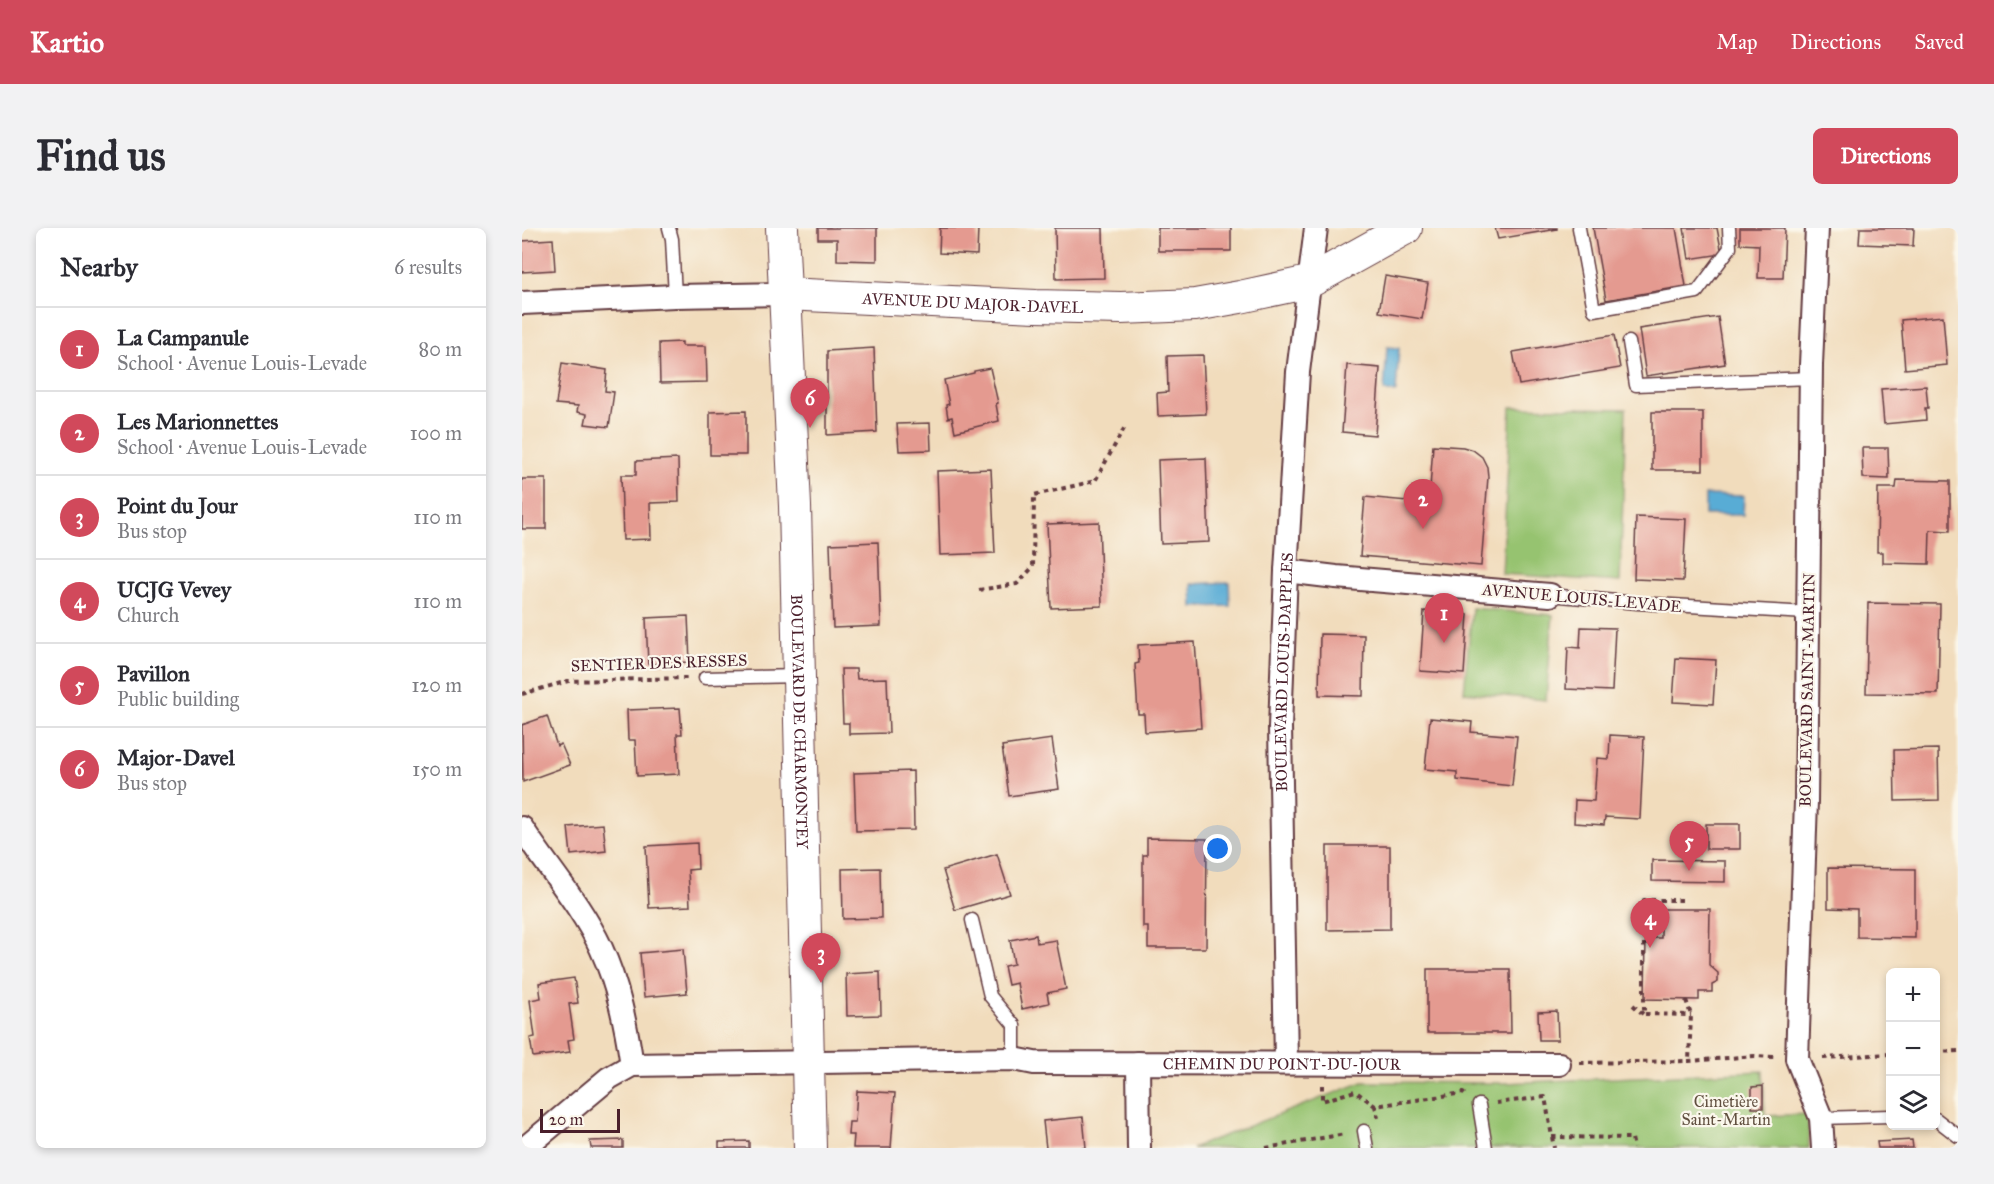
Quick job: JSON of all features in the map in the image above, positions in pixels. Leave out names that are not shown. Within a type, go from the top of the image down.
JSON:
[{"type":"street","name":"BOULEVARD DE CHARMONTEY","points":[[782,228],[795,506],[810,1148]]},
{"type":"street","name":"BOULEVARD LOUIS-DAPPLES","points":[[1286,1062],[1280,727],[1286,571],[1298,372],[1316,228]]},
{"type":"street","name":"AVENUE DU MAJOR-DAVEL","points":[[522,303],[785,294],[1036,306],[1121,308],[1195,305],[1309,282],[1406,228]]},
{"type":"street","name":"BOULEVARD SAINT-MARTIN","points":[[1817,228],[1811,378],[1806,801],[1797,1059],[1821,1118],[1822,1148]]},
{"type":"street","name":"AVENUE LOUIS-LEVADE","points":[[1286,571],[1550,595]]},
{"type":"street","points":[[522,828],[583,915],[601,947],[615,983],[632,1065],[609,1078],[525,1148]]},
{"type":"street","name":"CHEMIN DU POINT-DU-JOUR","points":[[632,1065],[1014,1059],[1034,1064],[1286,1062],[1559,1064]]},
{"type":"street","points":[[1138,1063],[1139,1148]]},
{"type":"lane","points":[[669,228],[672,239],[675,296]]},
{"type":"lane","points":[[1579,228],[1594,310],[1697,292],[1730,248],[1729,228]]},
{"type":"lane","points":[[1629,342],[1636,385],[1811,378]]},
{"type":"lane","name":"AVENUE LOUIS-LEVADE","points":[[1550,595],[1638,603],[1807,613]]},
{"type":"lane","name":"SENTIER DES RESSES","points":[[705,678],[799,676]]},
{"type":"lane","points":[[972,920],[990,996],[1014,1025],[1014,1059]]},
{"type":"lane","points":[[1479,1105],[1486,1148]]},
{"type":"lane","points":[[1821,1118],[1886,1116]]},
{"type":"lane","points":[[1940,1123],[1958,1136]]},
{"type":"lane","points":[[1364,1131],[1367,1148]]},
{"type":"path","points":[[980,590],[1017,584],[1033,567],[1034,495],[1095,481],[1126,425]]},
{"type":"path","name":"SENTIER DES RESSES","points":[[522,694],[568,681],[705,678]]},
{"type":"path","points":[[1644,1014],[1644,900],[1682,900]]},
{"type":"path","points":[[1686,1000],[1691,1015],[1689,1061]]},
{"type":"path","points":[[1633,1005],[1644,1014],[1691,1015]]},
{"type":"path","points":[[1940,1052],[1958,1051]]},
{"type":"path","points":[[1797,1059],[1886,1054]]},
{"type":"path","points":[[1559,1064],[1689,1061],[1755,1056]]},
{"type":"path","points":[[1322,1079],[1322,1101],[1355,1091],[1375,1106]]},
{"type":"path","points":[[1479,1105],[1545,1097],[1554,1148]]},
{"type":"path","points":[[1552,1137],[1632,1138],[1634,1148]]},
{"type":"green space","points":[[1511,407],[1626,409],[1620,582],[1502,574]]},
{"type":"green space","points":[[1472,608],[1553,615],[1546,700],[1464,692]]},
{"type":"green space","name":"Cimetière Saint-Martin","points":[[1763,1071],[1765,1116],[1808,1114],[1809,1148],[1192,1148],[1363,1082],[1505,1083]]},
{"type":"water","points":[[1387,347],[1399,348],[1396,392],[1384,391]]},
{"type":"water","points":[[1705,495],[1744,496],[1743,515],[1705,515]]},
{"type":"water","points":[[1229,582],[1230,606],[1193,607],[1192,584]]},
{"type":"building","points":[[818,228],[877,228],[877,261],[837,260],[837,239],[818,239]]},
{"type":"building","points":[[940,228],[978,228],[977,255],[939,253]]},
{"type":"building","points":[[1055,228],[1103,228],[1104,278],[1056,279]]},
{"type":"building","points":[[1158,228],[1231,228],[1231,251],[1158,251]]},
{"type":"building","points":[[1495,228],[1557,228],[1557,229],[1498,239]]},
{"type":"building","points":[[1593,228],[1676,228],[1686,286],[1606,300]]},
{"type":"building","points":[[1684,228],[1717,228],[1722,254],[1689,259]]},
{"type":"building","points":[[1740,228],[1785,228],[1783,278],[1758,278],[1759,245],[1740,244]]},
{"type":"building","points":[[1860,228],[1914,228],[1913,246],[1859,244]]},
{"type":"building","points":[[553,239],[555,270],[522,272],[522,241]]},
{"type":"building","points":[[1385,276],[1428,283],[1422,319],[1379,312]]},
{"type":"building","points":[[1943,316],[1947,365],[1905,369],[1901,320]]},
{"type":"building","points":[[1718,317],[1725,364],[1646,376],[1639,329]]},
{"type":"building","points":[[1614,335],[1620,368],[1519,385],[1513,352]]},
{"type":"building","points":[[682,342],[682,346],[706,346],[707,382],[660,383],[659,343]]},
{"type":"building","points":[[874,348],[877,432],[827,435],[827,351]]},
{"type":"building","points":[[1203,355],[1206,414],[1158,416],[1157,393],[1168,392],[1167,356]]},
{"type":"building","points":[[562,363],[607,370],[605,391],[614,392],[609,427],[585,424],[587,414],[577,412],[578,406],[556,404]]},
{"type":"building","points":[[1347,365],[1380,368],[1375,435],[1342,432]]},
{"type":"building","points":[[990,368],[998,403],[996,404],[999,421],[955,432],[952,417],[948,418],[946,405],[949,404],[944,380]]},
{"type":"building","points":[[1926,386],[1928,408],[1925,408],[1926,420],[1884,424],[1881,389]]},
{"type":"building","points":[[746,411],[746,455],[710,455],[710,412]]},
{"type":"building","points":[[1652,412],[1703,412],[1703,470],[1652,470]]},
{"type":"building","points":[[930,423],[931,450],[899,451],[897,424]]},
{"type":"building","points":[[1433,445],[1473,450],[1482,457],[1487,467],[1481,566],[1360,556],[1365,497],[1429,503]]},
{"type":"building","points":[[1862,448],[1888,448],[1889,479],[1863,478]]},
{"type":"building","points":[[1206,458],[1209,542],[1161,544],[1158,460]]},
{"type":"building","points":[[678,459],[679,502],[650,503],[651,539],[623,540],[621,475],[636,475],[636,461]]},
{"type":"building","points":[[991,469],[995,553],[940,555],[937,471]]},
{"type":"building","points":[[522,479],[546,479],[546,529],[522,529]]},
{"type":"building","points":[[1897,480],[1950,481],[1950,531],[1930,530],[1929,564],[1883,563],[1883,552],[1877,552],[1878,488],[1896,488]]},
{"type":"building","points":[[1636,517],[1686,519],[1683,581],[1634,579]]},
{"type":"building","points":[[1099,522],[1102,606],[1051,608],[1047,524]]},
{"type":"building","points":[[878,542],[881,626],[833,628],[830,544]]},
{"type":"building","points":[[1868,603],[1940,604],[1938,694],[1866,693]]},
{"type":"building","points":[[1424,611],[1468,614],[1464,674],[1420,671]]},
{"type":"building","points":[[688,616],[690,662],[648,664],[646,618]]},
{"type":"building","points":[[1581,627],[1615,628],[1612,691],[1566,689],[1568,647],[1580,648]]},
{"type":"building","points":[[1320,634],[1364,635],[1363,696],[1319,695]]},
{"type":"building","points":[[1195,642],[1201,728],[1145,732],[1144,714],[1138,714],[1135,664],[1139,663],[1138,645]]},
{"type":"building","points":[[1676,658],[1716,660],[1713,704],[1673,702]]},
{"type":"building","points":[[841,669],[856,669],[857,679],[887,678],[889,733],[849,734],[849,723],[843,723]]},
{"type":"building","points":[[680,708],[682,734],[677,734],[679,774],[637,776],[635,740],[628,740],[627,710]]},
{"type":"building","points":[[547,716],[557,746],[561,744],[570,765],[523,782],[522,725]]},
{"type":"building","points":[[1430,718],[1472,722],[1471,732],[1517,736],[1512,786],[1457,780],[1457,772],[1425,769]]},
{"type":"building","points":[[1610,735],[1644,737],[1640,819],[1605,817],[1604,825],[1574,823],[1575,800],[1594,801],[1597,758],[1609,759]]},
{"type":"building","points":[[1052,739],[1059,789],[1009,796],[1002,746]]},
{"type":"building","points":[[1938,749],[1939,800],[1895,801],[1894,750]]},
{"type":"building","points":[[913,771],[914,830],[856,831],[854,773]]},
{"type":"building","points":[[603,824],[606,851],[571,855],[568,827]]},
{"type":"building","points":[[1706,824],[1740,824],[1740,849],[1706,849]]},
{"type":"building","points":[[1147,838],[1207,839],[1206,948],[1148,948],[1148,927],[1143,927],[1143,855],[1147,855]]},
{"type":"building","points":[[697,843],[698,869],[688,870],[690,906],[649,908],[646,846]]},
{"type":"building","points":[[1327,846],[1390,846],[1390,929],[1327,930]]},
{"type":"building","points":[[997,854],[1010,894],[955,910],[943,870]]},
{"type":"building","points":[[1652,860],[1725,861],[1725,882],[1652,881]]},
{"type":"building","points":[[880,868],[881,918],[843,919],[842,869]]},
{"type":"building","points":[[1828,868],[1915,869],[1915,938],[1857,937],[1857,909],[1828,908]]},
{"type":"building","points":[[1661,909],[1710,909],[1709,965],[1718,973],[1718,982],[1712,985],[1712,992],[1699,992],[1699,1000],[1645,999],[1646,938],[1661,938]]},
{"type":"building","points":[[1036,935],[1037,943],[1056,940],[1066,989],[1047,993],[1049,1003],[1022,1009],[1017,983],[1008,985],[1004,966],[1014,964],[1010,940]]},
{"type":"building","points":[[683,949],[687,993],[644,997],[640,953]]},
{"type":"building","points":[[1427,969],[1510,969],[1511,1033],[1427,1033]]},
{"type":"building","points":[[880,972],[881,1015],[847,1016],[846,974]]},
{"type":"building","points":[[574,978],[578,1003],[569,1004],[574,1039],[568,1040],[570,1052],[533,1057],[530,1038],[535,1037],[530,1000],[541,998],[539,983]]},
{"type":"building","points":[[1557,1011],[1558,1040],[1539,1040],[1538,1012]]},
{"type":"building","points":[[1763,1086],[1763,1108],[1752,1108],[1752,1087]]},
{"type":"building","points":[[857,1091],[895,1093],[891,1148],[853,1148],[854,1135],[848,1135],[849,1122],[855,1122]]},
{"type":"building","points":[[1083,1117],[1086,1148],[1046,1148],[1043,1121]]},
{"type":"building","points":[[623,1140],[623,1148],[591,1148],[590,1141]]},
{"type":"building","points":[[1912,1140],[1913,1148],[1878,1148],[1877,1142]]},
{"type":"building","points":[[749,1141],[749,1148],[719,1148],[719,1142]]},
{"type":"place","name":"Major-Davel","points":[[810,428]]},
{"type":"place","name":"Les Marionnettes","points":[[1423,529]]},
{"type":"place","name":"La Campanule","points":[[1444,643]]},
{"type":"place","name":"Pavillon","points":[[1689,871]]},
{"type":"place","name":"UCJG Vevey","points":[[1650,948]]},
{"type":"place","name":"Point du Jour","points":[[821,983]]}]
